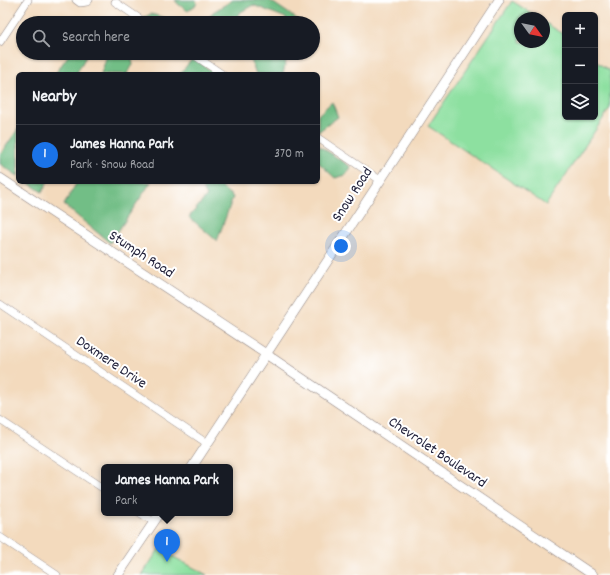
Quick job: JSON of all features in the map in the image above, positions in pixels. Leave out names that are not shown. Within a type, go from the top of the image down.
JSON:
[{"type":"main road","name":"Snow Road","points":[[194,464],[499,0]]},
{"type":"main road","name":"Stumph Road","points":[[0,178],[266,354]]},
{"type":"main road","name":"Chevrolet Boulevard","points":[[266,354],[593,575]]},
{"type":"main road","points":[[118,575],[158,516]]},
{"type":"street","points":[[17,16],[28,0]]},
{"type":"street","points":[[76,0],[80,3],[87,2],[89,0]]},
{"type":"street","points":[[115,2],[136,16]]},
{"type":"street","points":[[0,42],[16,18]]},
{"type":"street","points":[[201,60],[219,72]]},
{"type":"street","points":[[320,139],[380,180]]},
{"type":"street","name":"Doxmere Drive","points":[[0,304],[208,444]]},
{"type":"street","points":[[0,420],[101,487]]},
{"type":"street","points":[[145,516],[154,522]]},
{"type":"street","points":[[0,537],[58,575]]},
{"type":"green space","points":[[175,0],[196,0],[197,4],[188,11]]},
{"type":"green space","points":[[233,0],[269,0],[293,16],[281,16],[253,5],[239,13],[237,16],[210,16],[213,12]]},
{"type":"green space","points":[[512,1],[529,12],[514,12],[514,48],[550,48],[550,26],[562,33],[562,120],[598,120],[598,63],[610,71],[610,108],[546,205],[428,126]]},
{"type":"green space","points":[[151,14],[158,16],[147,16]]},
{"type":"green space","points":[[65,60],[84,60],[77,72],[56,72]]},
{"type":"green space","points":[[105,60],[132,60],[133,65],[128,72],[102,72]]},
{"type":"green space","points":[[191,60],[196,60],[213,72],[182,72]]},
{"type":"green space","points":[[251,60],[286,60],[283,72],[255,72]]},
{"type":"green space","points":[[332,102],[338,117],[320,130],[320,113]]},
{"type":"green space","points":[[16,132],[16,175],[0,164],[0,155]]},
{"type":"green space","points":[[320,146],[351,167],[346,175],[335,178],[320,164]]},
{"type":"green space","points":[[30,184],[47,184],[42,192]]},
{"type":"green space","points":[[76,184],[150,184],[110,243],[64,205]]},
{"type":"green space","points":[[199,184],[217,184],[233,197],[217,241],[189,217],[207,196]]},
{"type":"green space","points":[[159,549],[207,575],[142,575]]},
{"type":"place","name":"James Hanna Park","points":[[167,562]]}]
